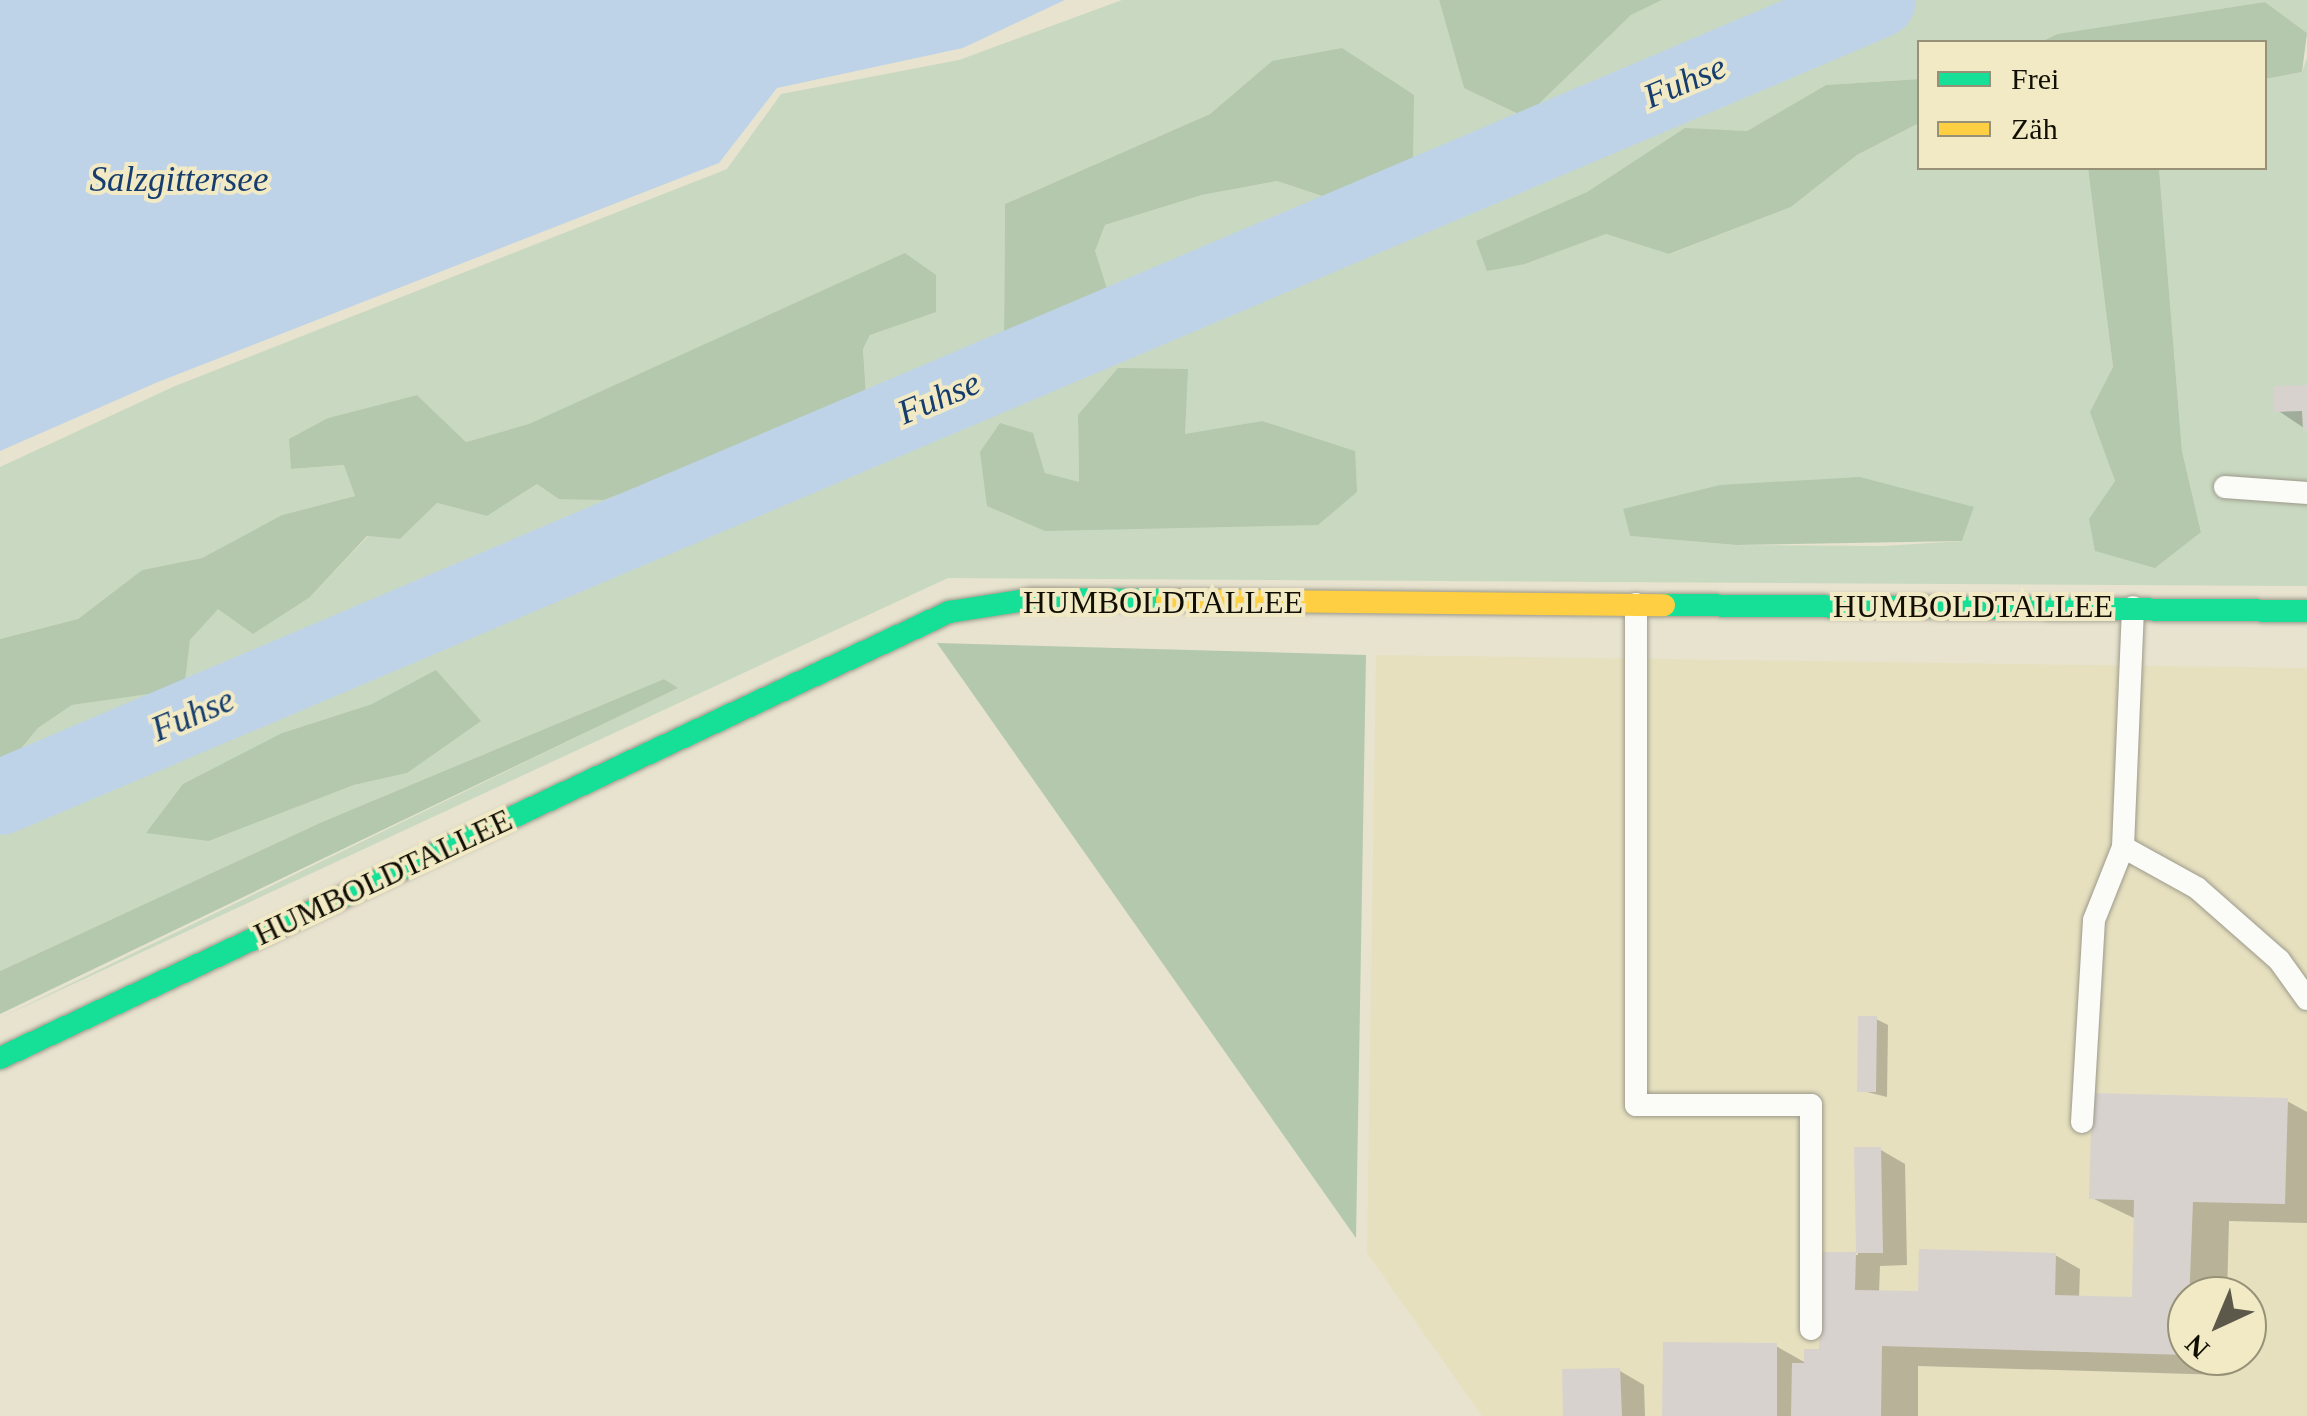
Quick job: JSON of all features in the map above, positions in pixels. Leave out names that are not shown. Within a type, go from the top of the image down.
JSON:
[{"type":"street","name":"HUMBOLDTALLEE","points":[[0,1058],[948,612],[1032,599],[2307,611]]},
{"type":"lane","points":[[2225,487],[2307,493]]},
{"type":"lane","points":[[1636,604],[1636,1105],[1811,1105],[1811,1329]]},
{"type":"lane","points":[[2082,1122],[2094,920],[2122,847],[2133,607]]},
{"type":"lane","points":[[2122,847],[2197,888],[2279,960],[2307,999]]},
{"type":"shaded area","points":[[1376,655],[2307,668],[2307,1416],[1482,1416],[1367,1253]]},
{"type":"green space","points":[[1122,0],[1439,0],[1464,88],[1582,58],[1631,15],[1662,0],[1872,0],[433,609],[1881,0],[2307,0],[2307,33],[2265,2],[2058,34],[2045,40],[1917,40],[1917,79],[1826,85],[1747,131],[1685,129],[1587,192],[1476,242],[1525,264],[1606,234],[1670,254],[1791,207],[1857,155],[1917,124],[1917,170],[2088,170],[2113,367],[2091,412],[2115,481],[2090,519],[2201,531],[2182,451],[2159,170],[2267,170],[2267,79],[2302,72],[2307,58],[2307,586],[948,578],[0,1018],[677,688],[664,679],[322,822],[0,971],[0,774],[38,728],[72,705],[183,689],[190,640],[218,608],[310,597],[368,536],[400,539],[437,503],[487,516],[537,484],[604,500],[681,471],[815,443],[866,394],[863,349],[870,335],[936,311],[466,442],[417,395],[328,418],[291,469],[345,465],[355,496],[282,515],[202,558],[142,570],[78,619],[0,639],[0,467],[175,386],[727,169],[781,94],[959,60]],"holes":[[[1272,61],[1413,158],[1328,198],[1277,181],[1202,195],[1105,225],[1095,251],[1004,340],[1005,204],[1210,114]],[[1078,415],[1184,435],[1262,421],[1045,531],[1033,433],[1045,473],[1079,483]],[[1974,507],[1962,541],[1883,546],[1736,545],[1630,536],[1623,509]],[[372,704],[407,773],[354,785],[209,841],[282,733]]]},
{"type":"green space","points":[[1439,0],[1662,0],[1631,15],[1525,117],[1464,88]]},
{"type":"green space","points":[[2265,2],[2307,33],[2302,72],[2267,79],[2267,40],[2045,40],[2057,34]]},
{"type":"green space","points":[[1342,48],[1414,95],[1413,158],[1328,198],[1277,181],[1202,195],[1105,225],[1095,251],[1107,289],[1089,318],[1043,345],[1004,340],[1005,204],[1210,114],[1272,61]]},
{"type":"green space","points":[[1917,79],[1917,124],[1857,155],[1791,207],[1669,254],[1606,234],[1525,264],[1487,271],[1476,241],[1587,192],[1685,128],[1747,131],[1826,85]]},
{"type":"green space","points":[[2088,170],[2159,170],[2182,451],[2201,532],[2155,568],[2095,551],[2089,519],[2115,481],[2090,412],[2113,367]]},
{"type":"green space","points":[[905,253],[936,275],[936,312],[870,335],[863,349],[866,394],[850,419],[815,443],[681,471],[604,500],[559,499],[537,484],[487,516],[437,503],[400,539],[367,536],[310,597],[253,634],[218,609],[190,640],[184,689],[72,705],[38,728],[0,774],[0,639],[78,619],[142,570],[202,558],[282,515],[355,496],[344,465],[291,469],[289,439],[328,418],[417,395],[466,442],[529,424]]},
{"type":"green space","points":[[1118,368],[1188,369],[1185,434],[1262,421],[1355,451],[1357,492],[1318,525],[1045,531],[987,506],[980,452],[1000,423],[1033,433],[1045,473],[1079,482],[1078,415]]},
{"type":"green space","points":[[1860,477],[1974,507],[1962,541],[1736,545],[1630,536],[1623,509],[1720,485]]},
{"type":"green space","points":[[937,643],[1366,655],[1356,1238]]},
{"type":"green space","points":[[436,670],[481,721],[407,773],[354,785],[209,841],[146,833],[183,784],[282,733],[372,704]]},
{"type":"green space","points":[[664,679],[678,688],[0,1014],[0,971],[322,822]]},
{"type":"water","name":"Salzgittersee","points":[[0,0],[1065,0],[963,48],[777,88],[719,163],[158,382],[0,451]]},
{"type":"building","points":[[2307,385],[2307,430],[2303,431],[2302,411],[2274,412],[2274,386]]},
{"type":"building","points":[[1858,1016],[1877,1016],[1876,1092],[1857,1092]]},
{"type":"building","points":[[2092,1093],[2288,1098],[2285,1204],[2193,1202],[2190,1276],[2167,1276],[2167,1354],[1882,1346],[1881,1416],[1791,1416],[1792,1363],[1804,1363],[1804,1349],[1819,1349],[1820,1252],[1856,1252],[1854,1147],[1881,1147],[1883,1253],[1856,1253],[1855,1290],[1918,1291],[1919,1249],[2056,1253],[2055,1295],[2132,1297],[2134,1200],[2089,1199]]},
{"type":"building","points":[[1663,1342],[1777,1343],[1777,1416],[1662,1416]]},
{"type":"building","points":[[1620,1368],[1622,1416],[1563,1416],[1562,1369]]},
{"type":"waterway","name":"Fuhse","points":[[0,797],[1878,0]]},
{"type":"traffic: fast","points":[[0,1058],[949,612],[1032,599],[1167,600]]},
{"type":"traffic: fast","points":[[1664,605],[2307,611]]},
{"type":"traffic: slow","points":[[1167,600],[1664,605]]}]
